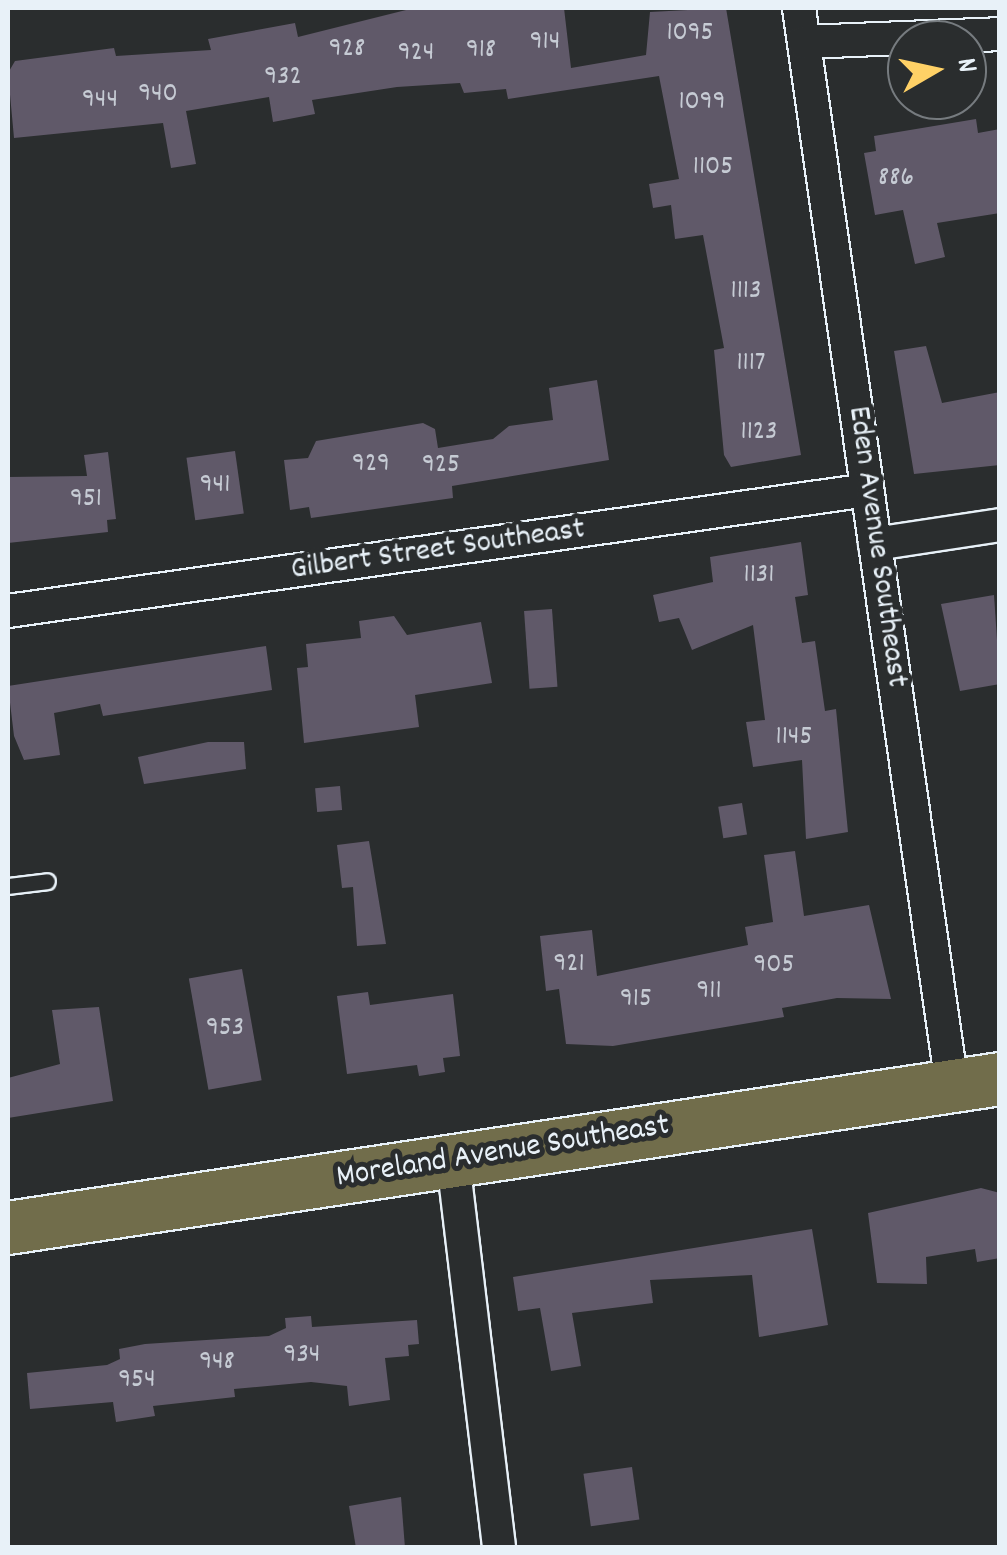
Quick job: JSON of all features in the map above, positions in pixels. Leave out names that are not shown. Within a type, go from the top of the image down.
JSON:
[{"type":"highway","name":"Moreland Avenue Southeast","points":[[8,1228],[976,1082]]},
{"type":"street","name":"Eden Avenue Southeast","points":[[799,8],[875,544],[976,1082]]},
{"type":"street","points":[[804,42],[1000,34]]},
{"type":"street","name":"Gilbert Street Southeast","points":[[8,611],[868,490]]},
{"type":"street","points":[[875,544],[1000,526]]},
{"type":"street","points":[[453,1160],[499,1548]]},
{"type":"lane","points":[[8,886],[47,881]]},
{"type":"building","points":[[564,8],[571,68],[646,55],[650,12],[726,8],[801,455],[731,467],[724,455],[714,350],[724,348],[703,235],[675,239],[671,205],[653,208],[649,184],[679,179],[659,76],[508,99],[506,89],[464,93],[460,83],[397,87],[312,100],[315,114],[273,122],[269,97],[186,111],[196,164],[171,168],[163,123],[14,138],[8,73],[15,61],[114,48],[116,56],[211,50],[208,39],[295,23],[298,37],[406,10]]},
{"type":"building","points":[[970,120],[976,120],[978,133],[1000,129],[1000,213],[937,223],[945,257],[915,264],[903,210],[875,215],[864,153],[876,151],[874,136]]},
{"type":"building","points":[[926,346],[942,403],[1000,392],[1000,465],[914,474],[894,351]]},
{"type":"building","points":[[597,380],[609,460],[452,486],[453,498],[311,518],[309,507],[290,510],[284,460],[308,458],[316,441],[423,423],[435,429],[438,448],[493,439],[509,426],[553,420],[549,388]]},
{"type":"building","points":[[235,451],[244,513],[195,520],[186,458]]},
{"type":"building","points":[[108,452],[116,519],[107,520],[108,532],[8,543],[8,477],[87,476],[84,455]]},
{"type":"building","points":[[801,542],[808,595],[795,597],[802,643],[815,641],[825,711],[836,709],[848,832],[806,839],[802,760],[753,767],[746,722],[765,720],[753,625],[692,650],[679,618],[659,622],[653,595],[713,582],[710,557]]},
{"type":"building","points":[[994,595],[1000,684],[960,691],[941,604]]},
{"type":"building","points":[[552,609],[557,687],[530,689],[524,611]]},
{"type":"building","points":[[394,616],[407,635],[481,622],[492,683],[415,695],[419,727],[304,743],[297,668],[308,667],[306,644],[361,638],[359,621]]},
{"type":"building","points":[[266,646],[272,690],[103,716],[100,704],[54,713],[60,755],[24,760],[14,736],[8,686]]},
{"type":"building","points":[[208,742],[244,742],[246,769],[144,784],[138,757]]},
{"type":"building","points":[[340,786],[342,810],[317,812],[315,788]]},
{"type":"building","points":[[742,803],[747,835],[723,838],[718,807]]},
{"type":"building","points":[[369,841],[386,944],[357,946],[353,887],[342,888],[337,845]]},
{"type":"building","points":[[795,851],[804,916],[869,905],[891,999],[837,998],[782,1008],[784,1017],[613,1046],[566,1044],[559,989],[546,991],[540,936],[592,930],[597,976],[748,945],[745,927],[773,922],[764,855]]},
{"type":"building","points":[[242,969],[262,1080],[208,1090],[189,978]]},
{"type":"building","points":[[368,992],[370,1005],[453,994],[460,1056],[443,1058],[445,1072],[419,1076],[417,1065],[347,1074],[337,996]]},
{"type":"building","points":[[99,1007],[113,1101],[8,1118],[8,1078],[60,1064],[52,1010]]},
{"type":"building","points":[[981,1188],[1000,1193],[1000,1258],[977,1262],[975,1249],[926,1257],[927,1284],[877,1283],[868,1213]]},
{"type":"building","points":[[812,1229],[828,1325],[759,1337],[752,1275],[650,1280],[653,1303],[572,1313],[581,1366],[551,1371],[540,1308],[518,1311],[513,1277]]},
{"type":"building","points":[[311,1316],[312,1327],[417,1320],[419,1344],[408,1345],[409,1356],[385,1358],[390,1400],[349,1406],[347,1386],[311,1382],[234,1389],[235,1397],[153,1406],[155,1416],[116,1422],[113,1402],[30,1409],[27,1373],[107,1365],[120,1359],[119,1349],[145,1344],[269,1336],[286,1328],[285,1318]]},
{"type":"building","points":[[632,1467],[639,1519],[591,1526],[583,1474]]},
{"type":"building","points":[[401,1497],[405,1548],[356,1548],[349,1506]]}]
